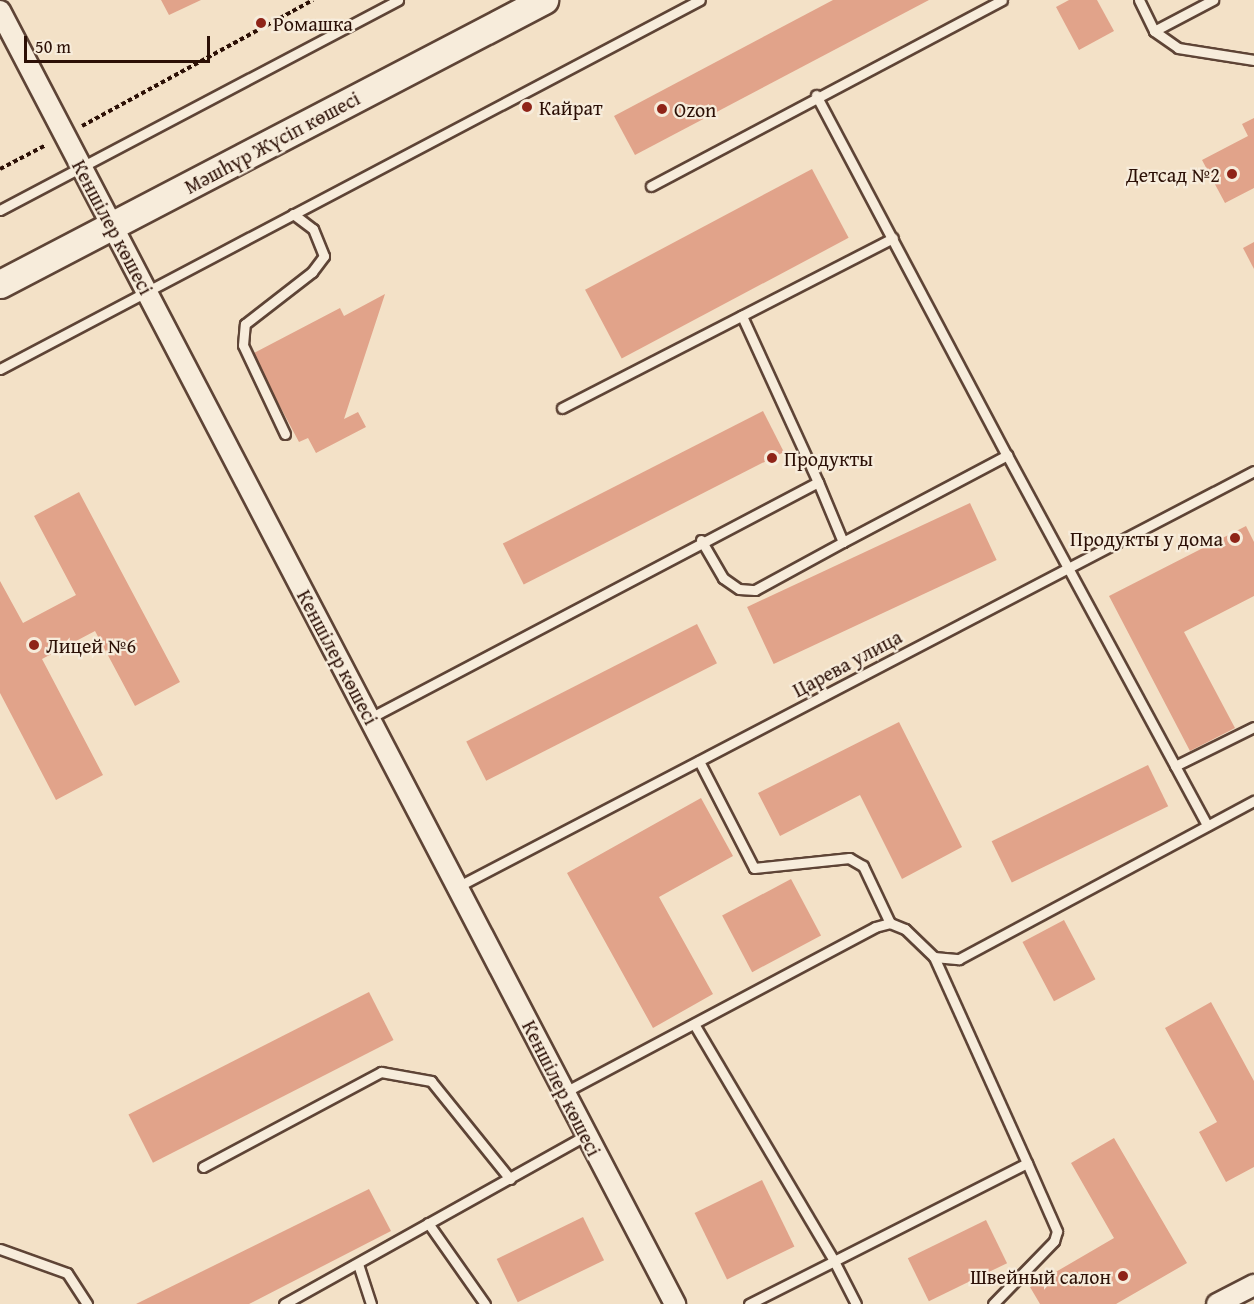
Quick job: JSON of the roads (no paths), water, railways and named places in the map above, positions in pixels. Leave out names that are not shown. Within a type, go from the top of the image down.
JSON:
[{"type":"main road","name":"Мәшһүр Жүсіп көшесі","points":[[0,284],[544,0]]},
{"type":"street","name":"Кеншілер көшесі","points":[[0,11],[675,1304]]},
{"type":"street","points":[[1217,1304],[1254,1284]]},
{"type":"lane","points":[[0,210],[398,0]]},
{"type":"lane","points":[[0,369],[700,0]]},
{"type":"lane","points":[[651,186],[816,96],[1002,0]]},
{"type":"lane","points":[[1139,0],[1154,31],[1178,48],[1254,60]]},
{"type":"lane","points":[[1154,31],[1213,0]]},
{"type":"lane","points":[[816,96],[1207,825]]},
{"type":"lane","points":[[285,434],[243,345],[245,324],[312,272],[324,256],[313,229],[293,214]]},
{"type":"lane","points":[[562,408],[893,238]]},
{"type":"lane","points":[[742,315],[843,542]]},
{"type":"lane","points":[[701,540],[723,578],[739,589],[755,590],[1007,454]]},
{"type":"lane","name":"Царева улица","points":[[458,886],[1254,471]]},
{"type":"lane","points":[[370,718],[701,540],[818,482]]},
{"type":"lane","points":[[1175,766],[1254,727]]},
{"type":"lane","points":[[699,761],[754,868],[849,858],[863,866],[890,923],[905,929],[934,957],[1057,1231],[1054,1241],[993,1304]]},
{"type":"lane","points":[[934,957],[959,959],[1254,801]]},
{"type":"lane","points":[[565,1092],[890,923]]},
{"type":"lane","points":[[694,1024],[834,1261],[856,1304]]},
{"type":"lane","points":[[203,1167],[381,1072],[431,1081],[510,1179]]},
{"type":"lane","points":[[284,1304],[586,1135]]},
{"type":"lane","points":[[749,1304],[1027,1163]]},
{"type":"lane","points":[[428,1223],[485,1304]]},
{"type":"lane","points":[[0,1249],[67,1273],[87,1304]]},
{"type":"lane","points":[[358,1264],[371,1304]]},
{"type":"place","name":"Ромашка","points":[[261,23]]},
{"type":"place","name":"Кайрат","points":[[527,107]]},
{"type":"place","name":"Ozon","points":[[662,109]]},
{"type":"place","name":"Детсад №2","points":[[1232,174]]},
{"type":"place","name":"Продукты","points":[[772,458]]},
{"type":"place","name":"Продукты у дома","points":[[1235,538]]},
{"type":"place","name":"Лицей №6","points":[[34,645]]},
{"type":"place","name":"Швейный салон","points":[[1123,1276]]}]
